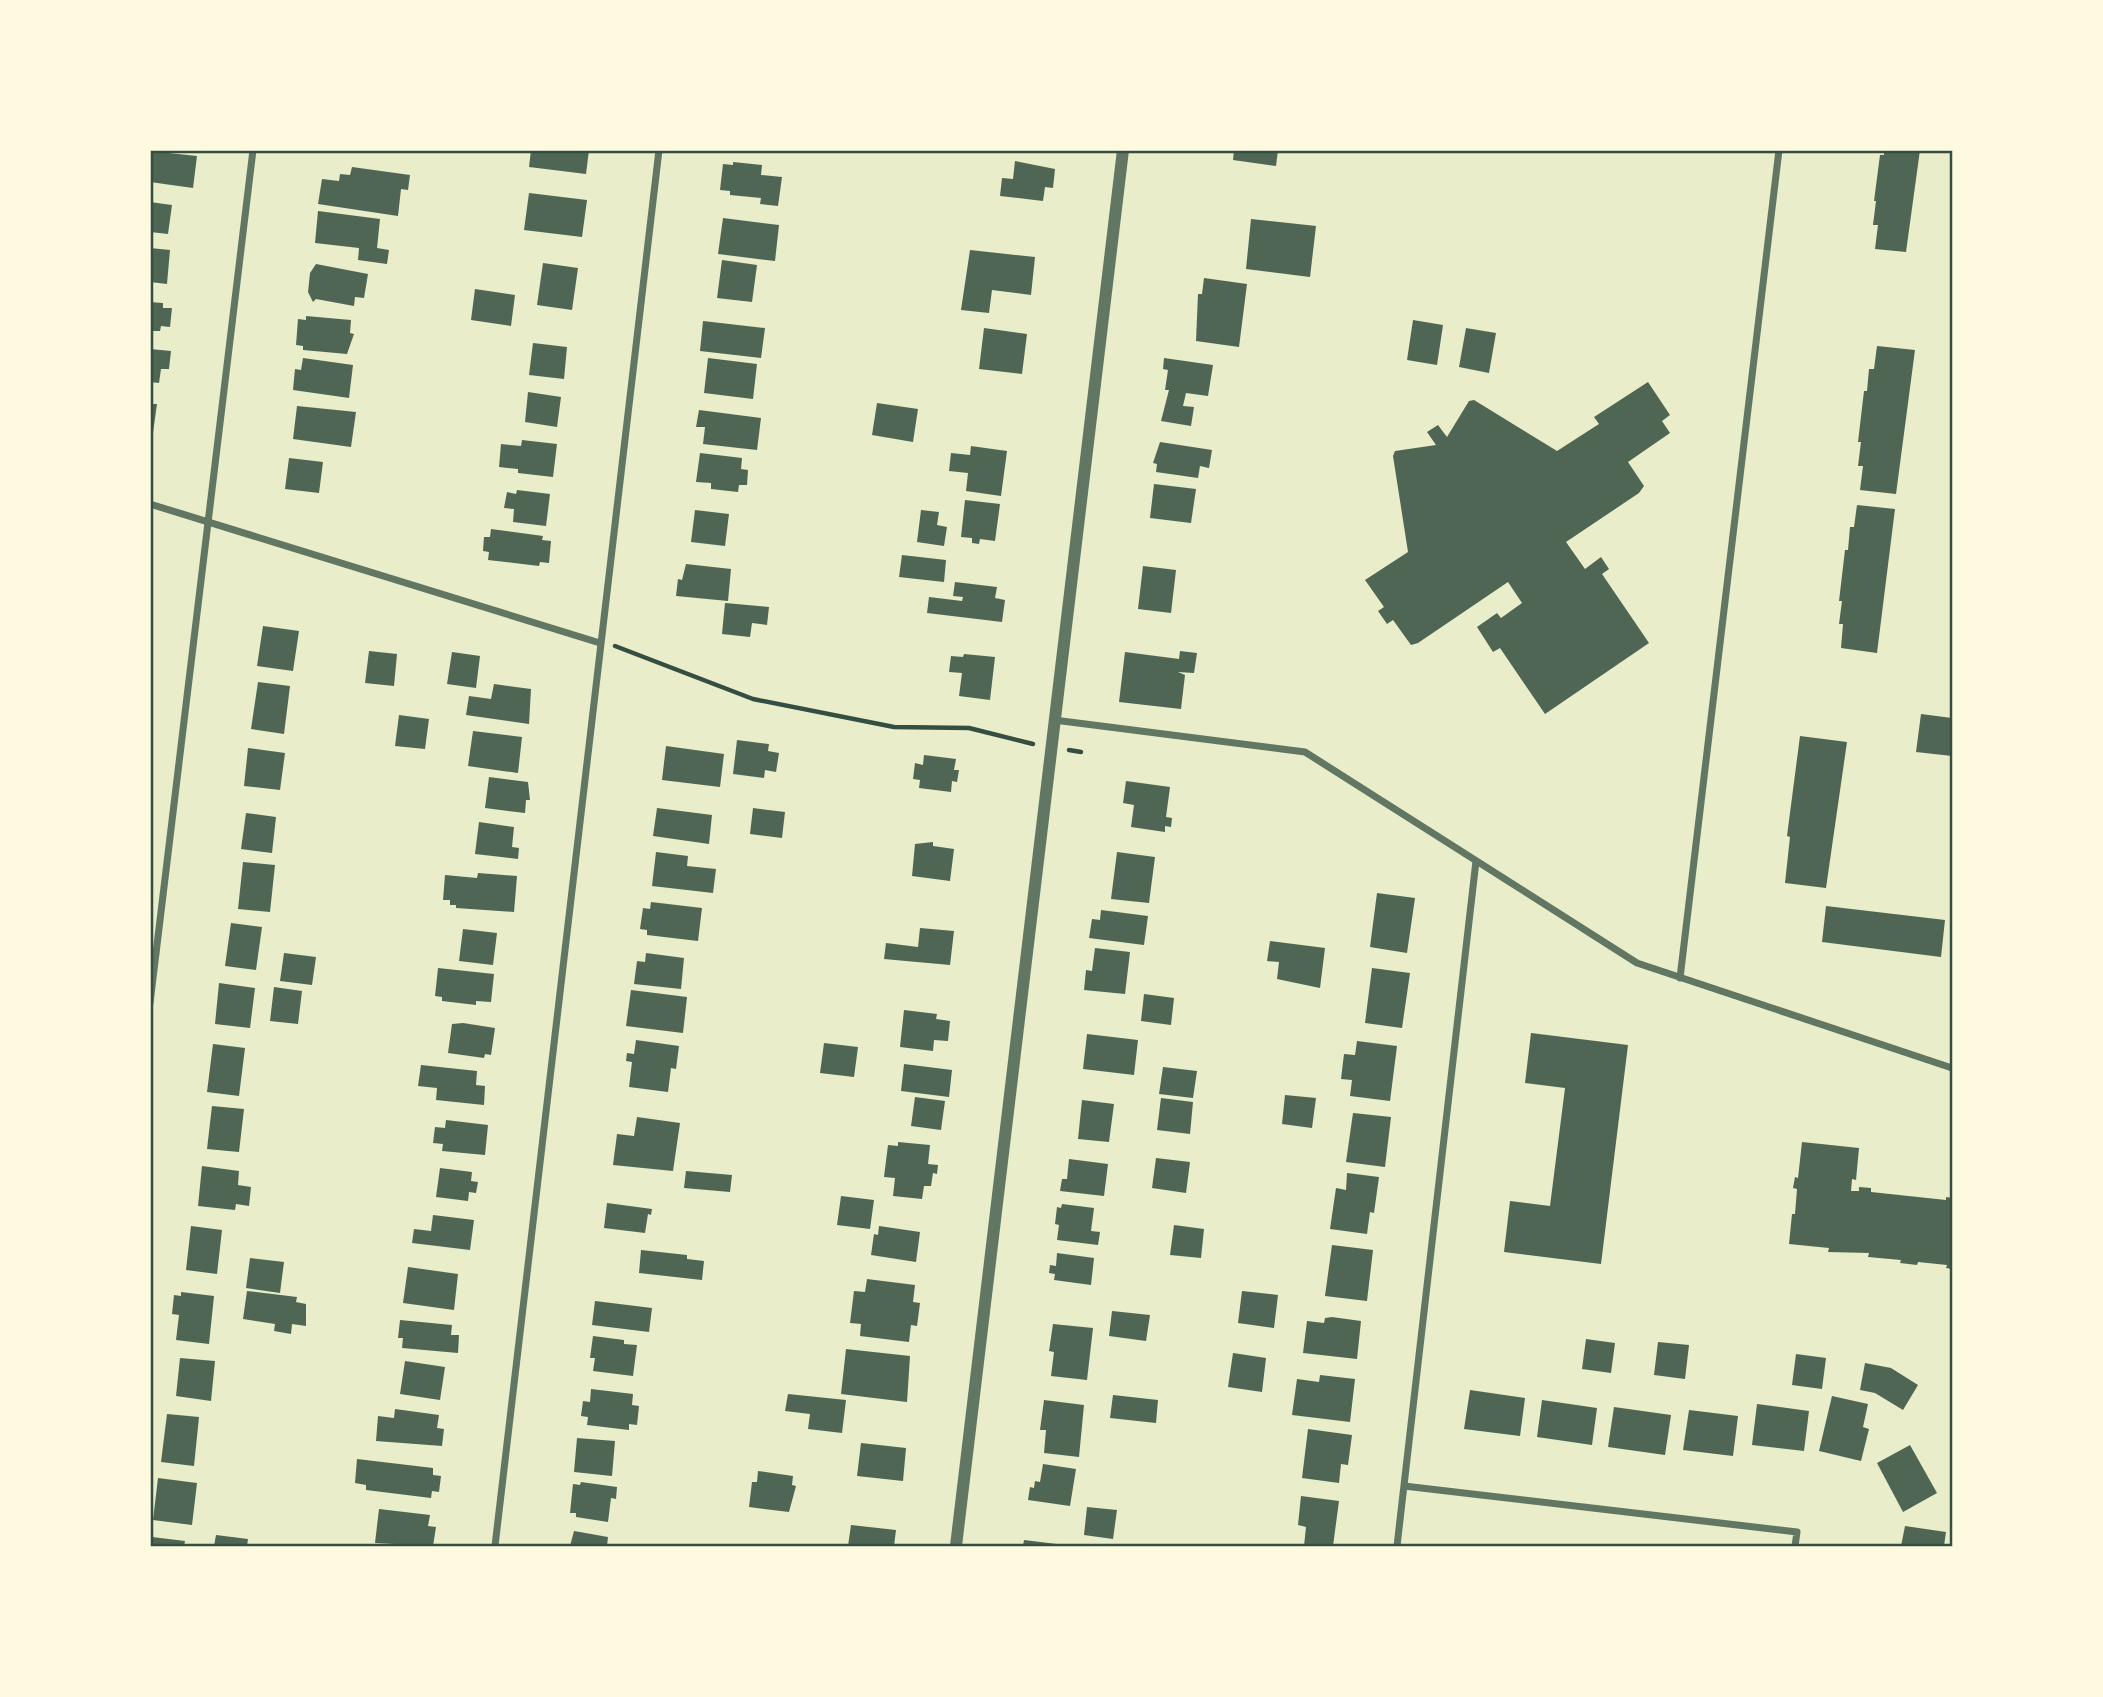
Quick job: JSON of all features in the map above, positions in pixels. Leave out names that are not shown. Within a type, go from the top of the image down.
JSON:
[{"type":"street","points":[[150,1003],[253,150]]},
{"type":"street","points":[[495,1546],[659,150]]},
{"type":"street","points":[[956,1546],[1123,150]]},
{"type":"street","points":[[1680,978],[1779,150]]},
{"type":"street","points":[[150,504],[600,643]]},
{"type":"street","points":[[1054,720],[1306,752],[1637,963],[1952,1068]]},
{"type":"street","points":[[1397,1546],[1476,861]]},
{"type":"street","points":[[1404,1486],[1797,1532],[1795,1546]]},
{"type":"path","points":[[620,648],[753,699],[894,727],[969,728],[1027,743]]},
{"type":"building","points":[[531,150],[589,150],[586,174],[529,167]]},
{"type":"building","points":[[1234,150],[1278,150],[1276,166],[1233,160]]},
{"type":"building","points":[[1884,150],[1920,150],[1906,252],[1875,249],[1878,225],[1873,225],[1874,201],[1880,155],[1884,155]]},
{"type":"building","points":[[150,151],[197,156],[193,188],[150,182]]},
{"type":"building","points":[[1015,161],[1055,169],[1053,188],[1045,187],[1043,201],[1000,196],[1002,178],[1013,179]]},
{"type":"building","points":[[733,162],[762,165],[761,175],[782,177],[778,206],[760,204],[761,198],[730,195],[730,191],[720,190],[723,164],[733,165]]},
{"type":"building","points":[[352,167],[410,175],[408,190],[401,189],[398,216],[318,204],[322,179],[339,181],[340,174],[350,175]]},
{"type":"building","points":[[529,193],[587,200],[582,237],[524,230]]},
{"type":"building","points":[[150,202],[172,205],[168,234],[150,232]]},
{"type":"building","points":[[318,211],[380,219],[377,248],[389,250],[387,264],[358,260],[359,248],[315,243]]},
{"type":"building","points":[[723,218],[779,225],[775,261],[718,254]]},
{"type":"building","points":[[1251,219],[1316,226],[1310,277],[1246,269]]},
{"type":"building","points":[[150,248],[170,250],[167,284],[150,282]]},
{"type":"building","points":[[970,250],[1035,257],[1031,295],[992,290],[989,313],[961,310]]},
{"type":"building","points":[[722,260],[757,265],[752,302],[717,298]]},
{"type":"building","points":[[543,263],[578,268],[572,310],[537,305]]},
{"type":"building","points":[[316,264],[368,274],[364,298],[355,297],[354,306],[316,299],[313,302],[308,292],[310,273]]},
{"type":"building","points":[[1204,278],[1247,284],[1239,347],[1196,341],[1198,294],[1202,294]]},
{"type":"building","points":[[475,289],[515,295],[511,326],[471,320]]},
{"type":"building","points":[[150,302],[163,303],[163,308],[172,308],[170,327],[161,326],[160,331],[150,331]]},
{"type":"building","points":[[306,316],[351,320],[350,333],[354,334],[347,354],[303,350],[303,346],[296,345],[298,319],[306,320]]},
{"type":"building","points":[[1413,320],[1443,325],[1437,365],[1407,360]]},
{"type":"building","points":[[703,321],[765,328],[761,358],[700,351]]},
{"type":"building","points":[[984,328],[1027,334],[1022,374],[979,369]]},
{"type":"building","points":[[1466,328],[1496,333],[1489,373],[1459,367]]},
{"type":"building","points":[[533,343],[567,347],[564,379],[529,375]]},
{"type":"building","points":[[1877,346],[1915,350],[1896,494],[1860,490],[1863,466],[1858,466],[1861,442],[1858,442],[1864,391],[1867,391],[1869,369],[1874,369]]},
{"type":"building","points":[[150,349],[171,351],[169,369],[161,369],[159,383],[150,382]]},
{"type":"building","points":[[303,358],[353,365],[349,398],[293,390],[295,369],[301,370]]},
{"type":"building","points":[[708,358],[757,364],[753,399],[704,393]]},
{"type":"building","points":[[1164,358],[1213,365],[1208,396],[1186,393],[1183,406],[1194,407],[1191,426],[1161,421],[1169,390],[1165,390],[1168,370],[1163,369]]},
{"type":"building","points":[[1648,382],[1670,415],[1662,421],[1670,433],[1628,462],[1644,486],[1639,493],[1566,542],[1585,569],[1601,557],[1609,569],[1602,574],[1649,643],[1545,714],[1500,648],[1493,652],[1477,627],[1497,613],[1501,618],[1522,603],[1508,582],[1418,643],[1411,645],[1393,620],[1387,624],[1378,611],[1384,607],[1365,580],[1408,552],[1393,456],[1395,451],[1436,445],[1427,432],[1438,425],[1447,437],[1469,401],[1474,400],[1557,451],[1599,424],[1594,417]]},
{"type":"building","points":[[528,392],[561,397],[557,427],[525,422]]},
{"type":"building","points":[[877,403],[918,409],[913,442],[872,435]]},
{"type":"building","points":[[150,404],[157,404],[152,440],[150,439]]},
{"type":"building","points":[[297,406],[356,412],[351,447],[293,439]]},
{"type":"building","points":[[699,410],[761,418],[757,450],[703,444],[705,427],[696,427]]},
{"type":"building","points":[[522,440],[557,444],[553,477],[518,473],[518,469],[499,467],[501,444],[521,446]]},
{"type":"building","points":[[1160,442],[1212,450],[1209,468],[1200,466],[1198,478],[1156,472],[1157,464],[1153,463]]},
{"type":"building","points":[[971,446],[1007,451],[1001,496],[966,491],[968,473],[949,471],[951,453],[970,455]]},
{"type":"building","points":[[700,453],[742,458],[741,469],[748,470],[747,485],[739,485],[738,492],[711,489],[711,483],[696,482]]},
{"type":"building","points":[[289,458],[323,462],[319,493],[285,489]]},
{"type":"building","points":[[1154,484],[1196,489],[1191,523],[1150,518]]},
{"type":"building","points":[[517,490],[550,494],[546,526],[513,522],[514,509],[504,508],[507,492],[516,494]]},
{"type":"building","points":[[965,500],[1000,504],[995,541],[980,539],[979,544],[972,543],[972,538],[961,537]]},
{"type":"building","points":[[1857,505],[1895,509],[1877,653],[1841,648],[1843,624],[1839,624],[1842,601],[1839,601],[1845,550],[1848,550],[1850,527],[1854,527]]},
{"type":"building","points":[[695,510],[729,514],[725,546],[691,542]]},
{"type":"building","points":[[921,510],[939,512],[937,525],[947,527],[944,546],[917,542]]},
{"type":"building","points":[[491,529],[543,536],[542,540],[551,541],[549,563],[540,562],[539,566],[488,560],[489,552],[483,551],[484,537],[490,537]]},
{"type":"building","points":[[902,555],[946,560],[944,582],[899,577]]},
{"type":"building","points":[[686,564],[731,569],[728,601],[676,596],[678,579],[682,580]]},
{"type":"building","points":[[1143,566],[1176,570],[1171,613],[1138,609]]},
{"type":"building","points":[[955,582],[997,587],[995,598],[1005,600],[1002,622],[927,613],[929,597],[962,601],[963,597],[953,596]]},
{"type":"building","points":[[725,603],[769,607],[767,625],[752,623],[750,637],[722,634]]},
{"type":"building","points":[[263,626],[299,631],[293,671],[257,666]]},
{"type":"building","points":[[369,651],[397,654],[394,686],[365,683]]},
{"type":"building","points":[[1180,651],[1197,653],[1194,673],[1178,672],[1185,675],[1181,709],[1119,702],[1125,652],[1179,659]]},
{"type":"building","points":[[452,652],[480,656],[476,688],[447,684]]},
{"type":"building","points":[[964,654],[995,657],[990,700],[959,696],[962,673],[949,672],[951,656],[963,657]]},
{"type":"building","points":[[258,682],[290,686],[284,734],[251,729]]},
{"type":"building","points":[[494,684],[531,689],[529,724],[466,715],[469,696],[491,699]]},
{"type":"building","points":[[1921,714],[1952,718],[1952,756],[1916,752]]},
{"type":"building","points":[[399,715],[429,719],[425,749],[395,746]]},
{"type":"building","points":[[473,731],[522,737],[518,773],[468,766]]},
{"type":"building","points":[[1800,736],[1847,742],[1826,888],[1785,883],[1790,837],[1787,836]]},
{"type":"building","points":[[737,740],[769,744],[768,751],[779,753],[776,772],[765,770],[764,778],[733,774]]},
{"type":"building","points":[[666,746],[724,754],[720,787],[662,780]]},
{"type":"building","points":[[248,748],[285,753],[280,790],[244,786]]},
{"type":"building","points":[[924,755],[956,759],[954,770],[959,770],[957,782],[952,781],[951,792],[919,788],[920,780],[913,779],[915,763],[923,765]]},
{"type":"building","points":[[489,777],[528,782],[530,800],[526,800],[525,813],[485,808]]},
{"type":"building","points":[[1126,781],[1170,787],[1166,817],[1172,818],[1171,827],[1165,826],[1165,832],[1131,827],[1134,805],[1123,803]]},
{"type":"building","points":[[657,808],[712,815],[709,844],[653,836]]},
{"type":"building","points":[[753,808],[785,812],[782,838],[750,834]]},
{"type":"building","points":[[246,813],[276,817],[272,853],[241,849]]},
{"type":"building","points":[[479,822],[514,827],[512,847],[519,848],[518,859],[475,854]]},
{"type":"building","points":[[933,842],[933,846],[954,849],[950,881],[912,876],[915,844]]},
{"type":"building","points":[[656,852],[688,856],[687,866],[716,869],[713,893],[652,886]]},
{"type":"building","points":[[1117,852],[1155,857],[1149,903],[1111,899]]},
{"type":"building","points":[[243,862],[275,865],[270,912],[238,909]]},
{"type":"building","points":[[478,873],[517,876],[514,912],[456,908],[456,905],[450,905],[450,900],[443,900],[445,875],[477,878]]},
{"type":"building","points":[[1377,893],[1415,898],[1407,953],[1370,947]]},
{"type":"building","points":[[651,902],[702,908],[698,941],[647,935],[647,930],[640,929],[643,908],[650,909]]},
{"type":"building","points":[[1826,906],[1945,920],[1941,957],[1822,942]]},
{"type":"building","points":[[1101,910],[1148,916],[1144,945],[1089,938],[1092,919],[1100,920]]},
{"type":"building","points":[[231,923],[262,927],[256,970],[225,966]]},
{"type":"building","points":[[920,928],[954,931],[950,965],[884,959],[886,943],[918,947]]},
{"type":"building","points":[[463,929],[497,933],[493,965],[459,961]]},
{"type":"building","points":[[1270,941],[1325,948],[1320,988],[1277,979],[1279,962],[1267,961]]},
{"type":"building","points":[[1095,948],[1130,952],[1125,994],[1084,990],[1086,970],[1092,971]]},
{"type":"building","points":[[284,953],[316,957],[312,985],[280,981]]},
{"type":"building","points":[[646,953],[684,958],[681,989],[634,984],[637,961],[645,962]]},
{"type":"building","points":[[438,968],[494,974],[491,1002],[476,1001],[476,1005],[442,1001],[442,997],[435,996]]},
{"type":"building","points":[[1372,968],[1410,973],[1402,1028],[1365,1023]]},
{"type":"building","points":[[219,983],[255,988],[250,1028],[215,1024]]},
{"type":"building","points":[[274,987],[302,991],[298,1024],[270,1021]]},
{"type":"building","points":[[631,990],[687,997],[683,1033],[626,1026]]},
{"type":"building","points":[[1144,994],[1174,998],[1171,1025],[1141,1021]]},
{"type":"building","points":[[904,1010],[937,1014],[936,1019],[950,1021],[948,1041],[934,1040],[933,1051],[900,1047]]},
{"type":"building","points":[[452,1024],[495,1028],[491,1055],[485,1054],[484,1058],[448,1053]]},
{"type":"building","points":[[1531,1033],[1628,1045],[1601,1264],[1504,1252],[1510,1201],[1550,1206],[1565,1088],[1525,1083]]},
{"type":"building","points":[[1087,1034],[1138,1040],[1134,1075],[1083,1069]]},
{"type":"building","points":[[636,1040],[679,1046],[676,1069],[671,1068],[668,1092],[629,1087],[632,1062],[626,1061],[627,1053],[634,1054]]},
{"type":"building","points":[[1357,1041],[1397,1046],[1390,1101],[1350,1096],[1352,1080],[1341,1079],[1344,1054],[1355,1055]]},
{"type":"building","points":[[824,1043],[858,1047],[854,1077],[820,1073]]},
{"type":"building","points":[[213,1044],[245,1048],[239,1096],[207,1092]]},
{"type":"building","points":[[904,1064],[952,1070],[949,1097],[901,1091]]},
{"type":"building","points":[[421,1065],[477,1071],[476,1085],[485,1086],[484,1105],[436,1100],[437,1088],[418,1086]]},
{"type":"building","points":[[1163,1067],[1197,1071],[1193,1098],[1159,1094]]},
{"type":"building","points":[[1285,1095],[1316,1098],[1312,1128],[1282,1124]]},
{"type":"building","points":[[915,1097],[945,1101],[941,1130],[911,1126]]},
{"type":"building","points":[[1161,1098],[1193,1102],[1190,1134],[1157,1130]]},
{"type":"building","points":[[1082,1100],[1114,1104],[1109,1142],[1078,1139]]},
{"type":"building","points":[[212,1106],[244,1109],[239,1152],[207,1149]]},
{"type":"building","points":[[1353,1113],[1391,1117],[1385,1167],[1346,1162]]},
{"type":"building","points":[[637,1117],[680,1123],[673,1171],[613,1165],[617,1134],[634,1136]]},
{"type":"building","points":[[446,1120],[488,1125],[485,1155],[442,1151],[443,1144],[433,1143],[435,1127],[445,1128]]},
{"type":"building","points":[[898,1142],[930,1145],[928,1164],[938,1165],[937,1174],[933,1173],[931,1186],[924,1186],[922,1199],[893,1196],[895,1178],[884,1177],[888,1145],[898,1146]]},
{"type":"building","points":[[1802,1142],[1859,1148],[1856,1180],[1852,1179],[1851,1191],[1859,1191],[1859,1187],[1871,1188],[1871,1192],[1946,1200],[1946,1197],[1952,1198],[1952,1269],[1946,1268],[1947,1265],[1918,1262],[1917,1265],[1900,1263],[1901,1260],[1868,1257],[1869,1253],[1828,1252],[1829,1248],[1789,1244],[1797,1189],[1793,1188],[1795,1177],[1798,1178]]},
{"type":"building","points":[[1156,1158],[1190,1162],[1186,1193],[1152,1188]]},
{"type":"building","points":[[1069,1159],[1108,1164],[1104,1196],[1060,1191],[1062,1179],[1067,1179]]},
{"type":"building","points":[[202,1166],[239,1171],[238,1185],[251,1187],[249,1206],[236,1204],[235,1210],[198,1206]]},
{"type":"building","points":[[440,1168],[472,1172],[471,1181],[478,1182],[476,1193],[469,1192],[468,1201],[436,1197]]},
{"type":"building","points":[[686,1171],[732,1175],[730,1192],[684,1188]]},
{"type":"building","points":[[1347,1173],[1379,1177],[1374,1213],[1370,1212],[1367,1234],[1330,1229],[1336,1188],[1346,1190]]},
{"type":"building","points":[[841,1196],[874,1200],[870,1229],[837,1225]]},
{"type":"building","points":[[607,1203],[652,1209],[651,1215],[648,1214],[645,1233],[604,1228]]},
{"type":"building","points":[[1062,1204],[1094,1208],[1091,1231],[1100,1232],[1098,1245],[1057,1240],[1057,1207],[1061,1208]]},
{"type":"building","points":[[433,1215],[474,1220],[470,1250],[412,1243],[414,1229],[431,1231]]},
{"type":"building","points":[[1174,1225],[1204,1229],[1201,1258],[1170,1255]]},
{"type":"building","points":[[191,1226],[222,1230],[217,1274],[186,1270]]},
{"type":"building","points":[[879,1226],[920,1232],[916,1262],[871,1255],[874,1234],[878,1235]]},
{"type":"building","points":[[1332,1245],[1373,1250],[1367,1301],[1325,1296]]},
{"type":"building","points":[[641,1250],[687,1255],[687,1259],[704,1261],[702,1280],[639,1273]]},
{"type":"building","points":[[1057,1253],[1094,1258],[1091,1285],[1054,1280],[1055,1274],[1049,1273],[1050,1265],[1056,1266]]},
{"type":"building","points":[[250,1258],[284,1262],[280,1293],[246,1288]]},
{"type":"building","points":[[408,1267],[458,1274],[454,1310],[403,1303]]},
{"type":"building","points":[[867,1279],[915,1285],[913,1302],[920,1303],[917,1326],[911,1325],[909,1342],[860,1336],[861,1324],[850,1323],[854,1291],[865,1292]]},
{"type":"building","points":[[247,1291],[297,1297],[296,1302],[306,1304],[306,1326],[292,1324],[291,1334],[274,1331],[275,1324],[243,1319]]},
{"type":"building","points":[[1242,1291],[1278,1295],[1274,1328],[1238,1323]]},
{"type":"building","points":[[181,1292],[214,1296],[209,1344],[176,1340],[179,1315],[172,1314],[174,1295],[181,1296]]},
{"type":"building","points":[[595,1301],[652,1308],[649,1332],[592,1325]]},
{"type":"building","points":[[1112,1311],[1150,1315],[1146,1341],[1109,1336]]},
{"type":"building","points":[[1325,1318],[1361,1321],[1357,1359],[1303,1353],[1307,1321],[1324,1323]]},
{"type":"building","points":[[400,1320],[452,1325],[451,1335],[459,1335],[458,1353],[402,1348],[403,1338],[398,1338]]},
{"type":"building","points":[[1053,1324],[1093,1328],[1087,1380],[1051,1376],[1054,1352],[1049,1351]]},
{"type":"building","points":[[593,1336],[624,1340],[624,1344],[637,1345],[633,1376],[593,1371],[595,1358],[590,1358]]},
{"type":"building","points":[[1586,1339],[1615,1343],[1611,1373],[1582,1369]]},
{"type":"building","points":[[1658,1342],[1689,1345],[1685,1379],[1654,1375]]},
{"type":"building","points":[[846,1349],[910,1356],[907,1402],[841,1394]]},
{"type":"building","points":[[1233,1353],[1266,1358],[1262,1392],[1228,1387]]},
{"type":"building","points":[[1796,1354],[1826,1358],[1822,1389],[1792,1385]]},
{"type":"building","points":[[180,1358],[215,1361],[211,1401],[176,1396]]},
{"type":"building","points":[[405,1361],[445,1367],[440,1400],[400,1394]]},
{"type":"building","points":[[1865,1363],[1891,1368],[1918,1385],[1903,1410],[1875,1393],[1860,1390]]},
{"type":"building","points":[[1320,1375],[1355,1379],[1350,1422],[1292,1415],[1297,1379],[1319,1382]]},
{"type":"building","points":[[591,1389],[633,1394],[632,1405],[639,1406],[637,1425],[629,1424],[629,1430],[587,1425],[588,1417],[581,1416],[583,1401],[590,1402]]},
{"type":"building","points":[[1470,1390],[1525,1398],[1520,1436],[1464,1429]]},
{"type":"building","points":[[788,1394],[846,1400],[842,1433],[808,1429],[810,1414],[785,1411]]},
{"type":"building","points":[[1113,1395],[1158,1400],[1156,1423],[1110,1418]]},
{"type":"building","points":[[1832,1396],[1868,1404],[1863,1427],[1869,1429],[1861,1461],[1819,1451]]},
{"type":"building","points":[[1044,1400],[1084,1405],[1079,1457],[1044,1453],[1046,1430],[1040,1430]]},
{"type":"building","points":[[1542,1400],[1597,1408],[1592,1445],[1537,1437]]},
{"type":"building","points":[[1757,1404],[1809,1411],[1804,1451],[1752,1445]]},
{"type":"building","points":[[1614,1407],[1671,1415],[1665,1455],[1608,1447]]},
{"type":"building","points":[[395,1409],[439,1415],[437,1428],[444,1429],[442,1446],[376,1441],[378,1416],[394,1418]]},
{"type":"building","points":[[1689,1410],[1738,1416],[1733,1456],[1683,1450]]},
{"type":"building","points":[[167,1414],[199,1417],[194,1466],[161,1462]]},
{"type":"building","points":[[1308,1429],[1352,1435],[1348,1465],[1341,1464],[1339,1483],[1302,1478]]},
{"type":"building","points":[[577,1438],[615,1441],[612,1476],[574,1472]]},
{"type":"building","points":[[861,1443],[906,1448],[903,1481],[857,1476]]},
{"type":"building","points":[[1910,1445],[1937,1493],[1903,1512],[1877,1463]]},
{"type":"building","points":[[357,1459],[433,1468],[433,1475],[441,1476],[439,1492],[432,1491],[431,1498],[366,1490],[366,1485],[355,1483]]},
{"type":"building","points":[[1043,1464],[1076,1469],[1070,1506],[1028,1500],[1030,1487],[1034,1488],[1035,1481],[1040,1482]]},
{"type":"building","points":[[758,1471],[793,1476],[792,1485],[796,1486],[789,1512],[749,1507],[752,1482],[757,1482]]},
{"type":"building","points":[[158,1478],[197,1483],[192,1525],[153,1520]]},
{"type":"building","points":[[581,1482],[617,1487],[616,1499],[611,1498],[608,1522],[576,1517],[576,1513],[570,1513],[573,1484],[580,1485]]},
{"type":"building","points":[[1301,1496],[1339,1501],[1333,1546],[1304,1546],[1306,1527],[1298,1525]]},
{"type":"building","points":[[1087,1507],[1117,1510],[1113,1539],[1084,1535]]},
{"type":"building","points":[[379,1509],[430,1515],[428,1526],[436,1527],[433,1546],[375,1543]]},
{"type":"building","points":[[851,1525],[896,1530],[894,1546],[848,1546]]},
{"type":"building","points":[[1905,1526],[1946,1532],[1944,1546],[1901,1546]]},
{"type":"building","points":[[574,1531],[608,1537],[607,1546],[570,1546]]},
{"type":"building","points":[[216,1535],[248,1539],[247,1546],[214,1546]]},
{"type":"building","points":[[152,1537],[185,1541],[184,1546],[151,1546]]},
{"type":"building","points":[[1024,1540],[1065,1545],[1065,1546],[1023,1546]]}]
